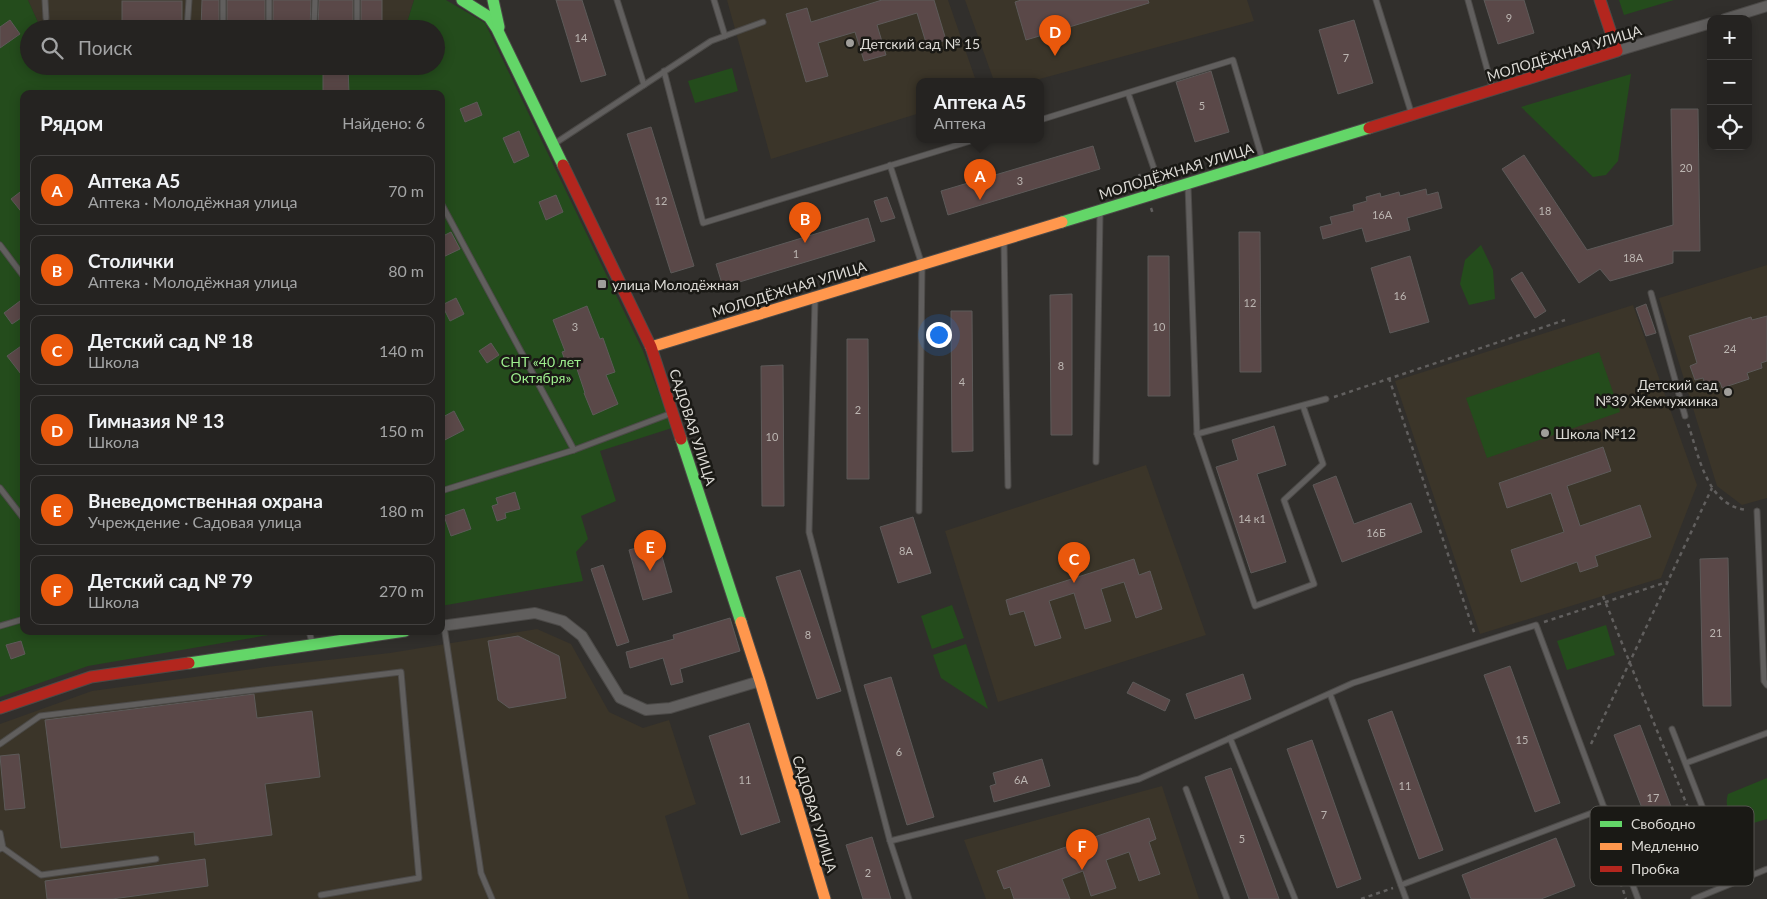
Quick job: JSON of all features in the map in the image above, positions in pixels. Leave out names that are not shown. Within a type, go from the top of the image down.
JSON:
[{"type":"street","name":"САДОВАЯ УЛИЦА","points":[[462,0],[489,17],[502,38],[651,347],[760,681],[825,899]]},
{"type":"street","points":[[494,0],[502,38]]},
{"type":"street","points":[[1600,0],[1617,51]]},
{"type":"street","points":[[1738,15],[1767,6]]},
{"type":"street","name":"МОЛОДЁЖНАЯ УЛИЦА","points":[[651,347],[1707,24]]},
{"type":"street","points":[[445,626],[535,613],[563,621],[582,636],[620,698],[646,710],[670,708],[760,681]]},
{"type":"street","points":[[0,708],[91,677],[379,635]]},
{"type":"lane","points":[[46,0],[46,18]]},
{"type":"lane","points":[[188,20],[189,0]]},
{"type":"lane","points":[[223,0],[223,20]]},
{"type":"lane","points":[[269,0],[269,20]]},
{"type":"lane","points":[[314,20],[315,0]]},
{"type":"lane","points":[[357,0],[357,20]]},
{"type":"lane","points":[[617,0],[644,85]]},
{"type":"lane","points":[[714,0],[725,36]]},
{"type":"lane","points":[[1376,0],[1412,115]]},
{"type":"lane","points":[[1468,0],[1493,90]]},
{"type":"lane","points":[[554,144],[710,41],[764,22]]},
{"type":"lane","points":[[1044,119],[1233,60],[1263,160]]},
{"type":"lane","points":[[664,71],[703,223],[965,143]]},
{"type":"lane","points":[[1128,92],[1161,191]]},
{"type":"lane","points":[[890,166],[922,265],[919,511]]},
{"type":"lane","points":[[1188,183],[1197,434],[1255,606],[1314,584],[1284,500],[1322,464],[1303,406]]},
{"type":"lane","points":[[445,210],[574,450]]},
{"type":"lane","points":[[1096,462],[1100,210]]},
{"type":"lane","points":[[1004,239],[1008,486]]},
{"type":"lane","points":[[0,245],[20,272]]},
{"type":"lane","points":[[1651,293],[1685,416]]},
{"type":"lane","points":[[815,297],[809,532],[890,841],[910,899]]},
{"type":"lane","points":[[1197,434],[1326,399]]},
{"type":"lane","points":[[445,490],[574,450],[673,413]]},
{"type":"lane","points":[[0,488],[20,514]]},
{"type":"lane","points":[[1757,511],[1764,681],[1767,685]]},
{"type":"lane","points":[[0,626],[20,620]]},
{"type":"lane","points":[[890,841],[1139,779],[1353,683],[1536,624],[1604,806]]},
{"type":"lane","points":[[310,635],[314,645]]},
{"type":"lane","points":[[443,635],[480,873],[492,899]]},
{"type":"lane","points":[[0,744],[40,716],[401,672],[419,878],[321,895]]},
{"type":"lane","points":[[1330,694],[1406,899]]},
{"type":"lane","points":[[1672,729],[1702,806]]},
{"type":"lane","points":[[1686,763],[1767,733]]},
{"type":"lane","points":[[1230,738],[1295,899]]},
{"type":"lane","points":[[1186,789],[1227,899]]},
{"type":"lane","points":[[1401,885],[1590,814]]},
{"type":"lane","points":[[0,832],[1,849],[41,875],[156,859]]},
{"type":"lane","points":[[1754,874],[1767,869]]},
{"type":"lane","points":[[1633,886],[1638,899]]},
{"type":"lane","points":[[1694,899],[1725,886]]},
{"type":"path","points":[[1326,399],[1565,320]]},
{"type":"path","points":[[1389,378],[1478,643]]},
{"type":"path","points":[[1685,416],[1707,481],[1718,497],[1740,509],[1757,511]]},
{"type":"path","points":[[1590,745],[1712,488]]},
{"type":"path","points":[[1536,624],[1668,582]]},
{"type":"path","points":[[1603,596],[1687,806]]},
{"type":"path","points":[[1361,899],[1401,885]]},
{"type":"shaded area","points":[[28,0],[414,0],[408,20],[37,20]]},
{"type":"shaded area","name":"Детский сад № 15","points":[[727,0],[948,0],[975,78],[916,78],[916,114],[771,159]]},
{"type":"shaded area","points":[[965,0],[1247,0],[1254,21],[1043,78],[993,78]]},
{"type":"shaded area","name":"Детский сад №39 Жемчужинка","points":[[1767,265],[1767,498],[1742,505],[1717,486],[1659,298]]},
{"type":"shaded area","name":"Школа №12","points":[[1633,305],[1697,485],[1661,578],[1480,634],[1395,381]]},
{"type":"shaded area","points":[[1146,465],[1206,635],[998,702],[945,531]]},
{"type":"shaded area","points":[[537,629],[571,644],[609,712],[643,728],[669,720],[696,804],[665,816],[689,899],[0,899],[0,724],[92,691],[266,667],[390,653]]},
{"type":"shaded area","points":[[1162,786],[1199,899],[986,899],[964,840]]},
{"type":"green space","name":"СНТ «40 лет Октября»","points":[[0,0],[28,0],[37,20],[20,20],[20,75],[445,75],[445,20],[408,20],[414,0],[446,0],[485,23],[643,351],[672,428],[600,451],[616,501],[581,516],[588,539],[576,552],[583,581],[445,605],[445,90],[20,90],[20,635],[269,635],[88,666],[0,697]]},
{"type":"green space","points":[[1619,0],[1674,0],[1624,15]]},
{"type":"green space","points":[[732,68],[738,91],[695,103],[688,81]]},
{"type":"green space","points":[[1631,74],[1618,161],[1606,175],[1593,177],[1521,107]]},
{"type":"green space","points":[[1481,245],[1493,270],[1495,299],[1469,305],[1460,284],[1465,260]]},
{"type":"green space","points":[[1599,352],[1620,412],[1487,458],[1466,398]]},
{"type":"green space","points":[[952,605],[964,638],[932,649],[921,616]]},
{"type":"green space","points":[[1606,625],[1615,655],[1567,670],[1557,641]]},
{"type":"green space","points":[[966,644],[988,709],[941,678],[933,655]]},
{"type":"green space","points":[[1767,778],[1767,819],[1754,823],[1754,806],[1728,806],[1728,794]]},
{"type":"building","points":[[202,0],[219,0],[219,20],[201,20]]},
{"type":"building","points":[[227,0],[265,0],[265,20],[227,20]]},
{"type":"building","points":[[273,0],[311,0],[310,20],[273,20]]},
{"type":"building","points":[[319,0],[353,0],[353,20],[318,20]]},
{"type":"building","points":[[361,0],[382,0],[382,20],[361,20]]},
{"type":"building","points":[[556,0],[582,0],[606,75],[581,82]]},
{"type":"building","points":[[882,0],[934,0],[946,40],[927,46],[917,13],[877,25],[886,55],[864,61],[855,32],[818,43],[828,76],[806,82],[786,14],[807,8],[811,22]]},
{"type":"building","points":[[1021,0],[1148,0],[1149,3],[1026,40],[1015,2]]},
{"type":"building","points":[[1484,0],[1524,0],[1534,33],[1498,44]]},
{"type":"building","points":[[122,1],[182,1],[182,20],[122,20]]},
{"type":"building","points":[[10,20],[20,34],[0,48],[0,27]]},
{"type":"building","points":[[1354,20],[1373,83],[1338,94],[1319,30]]},
{"type":"building","points":[[1211,71],[1229,132],[1195,142],[1176,82]]},
{"type":"building","points":[[323,75],[348,75],[349,90],[323,90]]},
{"type":"building","points":[[477,102],[482,115],[465,122],[460,109]]},
{"type":"building","points":[[1671,109],[1698,109],[1700,251],[1673,251],[1673,263],[1610,281],[1600,269],[1579,283],[1502,169],[1524,155],[1587,250],[1673,225]]},
{"type":"building","points":[[651,127],[694,266],[671,273],[627,134]]},
{"type":"building","points":[[519,131],[529,156],[514,163],[503,138]]},
{"type":"building","points":[[1093,146],[1100,169],[948,215],[941,191]]},
{"type":"building","points":[[1426,189],[1427,195],[1438,192],[1442,208],[1407,218],[1410,230],[1366,242],[1362,228],[1323,239],[1320,227],[1332,224],[1330,217],[1354,211],[1353,205],[1367,201],[1366,197],[1380,193],[1381,197],[1399,192],[1400,196]]},
{"type":"building","points":[[20,192],[20,210],[11,199]]},
{"type":"building","points":[[556,195],[563,212],[546,220],[539,202]]},
{"type":"building","points":[[887,197],[895,218],[881,222],[874,201]]},
{"type":"building","points":[[868,218],[875,241],[723,287],[716,264]]},
{"type":"building","points":[[451,232],[460,249],[445,256],[445,235]]},
{"type":"building","points":[[1239,232],[1260,232],[1261,372],[1240,372]]},
{"type":"building","points":[[1148,256],[1169,256],[1170,396],[1148,396]]},
{"type":"building","points":[[1410,256],[1429,322],[1390,333],[1371,268]]},
{"type":"building","points":[[1522,272],[1546,311],[1535,318],[1511,279]]},
{"type":"building","points":[[1072,294],[1072,435],[1051,435],[1050,295]]},
{"type":"building","points":[[456,298],[464,314],[450,321],[445,311],[445,304]]},
{"type":"building","points":[[20,301],[20,319],[12,324],[4,313]]},
{"type":"building","points":[[1646,304],[1656,333],[1646,336],[1636,308]]},
{"type":"building","points":[[587,306],[600,339],[603,338],[615,372],[606,375],[618,404],[593,415],[576,366],[568,369],[562,352],[565,351],[553,320]]},
{"type":"building","points":[[951,311],[972,311],[973,451],[952,452]]},
{"type":"building","points":[[1767,316],[1767,361],[1761,363],[1762,368],[1747,373],[1749,379],[1722,388],[1720,382],[1705,386],[1703,378],[1695,380],[1690,366],[1697,363],[1689,336],[1751,317],[1752,320]]},
{"type":"building","points":[[847,339],[868,339],[869,479],[847,479]]},
{"type":"building","points":[[491,343],[499,355],[487,363],[479,351]]},
{"type":"building","points":[[20,347],[20,373],[7,356]]},
{"type":"building","points":[[783,365],[784,506],[762,506],[761,366]]},
{"type":"building","points":[[454,411],[464,430],[445,440],[445,416]]},
{"type":"building","points":[[1274,426],[1286,465],[1257,474],[1286,562],[1251,573],[1216,467],[1238,460],[1232,440]]},
{"type":"building","points":[[1603,447],[1611,471],[1567,486],[1580,526],[1640,505],[1651,537],[1595,556],[1598,566],[1580,572],[1577,562],[1521,582],[1511,550],[1564,532],[1551,493],[1507,508],[1499,483]]},
{"type":"building","points":[[1336,476],[1354,524],[1411,503],[1422,532],[1342,562],[1313,485]]},
{"type":"building","points":[[515,492],[520,509],[505,513],[506,518],[497,521],[492,506],[498,504],[496,498]]},
{"type":"building","points":[[464,509],[471,529],[451,536],[445,516]]},
{"type":"building","points":[[913,517],[931,573],[898,583],[880,527]]},
{"type":"building","points":[[658,542],[672,592],[643,600],[629,550]]},
{"type":"building","points":[[1728,558],[1731,706],[1703,706],[1700,559]]},
{"type":"building","points":[[1134,559],[1139,575],[1150,571],[1162,609],[1136,618],[1124,582],[1101,589],[1111,621],[1085,629],[1074,593],[1049,601],[1061,638],[1035,646],[1024,611],[1010,615],[1006,600]]},
{"type":"building","points":[[603,565],[629,642],[617,646],[591,569]]},
{"type":"building","points":[[800,570],[841,691],[817,699],[776,577]]},
{"type":"building","points":[[730,618],[740,651],[680,669],[683,682],[671,685],[663,658],[630,668],[626,652],[674,639],[673,635]]},
{"type":"building","points":[[518,636],[559,656],[566,698],[509,708],[498,700],[488,641]]},
{"type":"building","points":[[21,641],[25,654],[11,659],[6,645]]},
{"type":"building","points":[[1510,666],[1560,803],[1535,812],[1484,675]]},
{"type":"building","points":[[1243,674],[1251,699],[1195,719],[1186,694]]},
{"type":"building","points":[[891,677],[934,817],[907,825],[864,685]]},
{"type":"building","points":[[1133,682],[1170,700],[1165,711],[1127,693]]},
{"type":"building","points":[[254,694],[257,718],[312,711],[320,777],[265,784],[272,835],[195,845],[194,832],[61,848],[45,720]]},
{"type":"building","points":[[1392,711],[1443,850],[1419,859],[1368,720]]},
{"type":"building","points":[[749,723],[780,822],[741,835],[709,736]]},
{"type":"building","points":[[1640,725],[1671,806],[1641,806],[1614,735]]},
{"type":"building","points":[[1312,740],[1361,879],[1337,888],[1287,749]]},
{"type":"building","points":[[19,754],[25,808],[5,810],[0,756]]},
{"type":"building","points":[[1042,759],[1050,786],[994,802],[990,786],[996,784],[993,773]]},
{"type":"building","points":[[1231,768],[1279,899],[1249,899],[1205,777]]},
{"type":"building","points":[[1149,818],[1156,839],[1149,842],[1160,874],[1139,881],[1129,852],[1106,860],[1116,888],[1091,896],[1083,871],[1062,879],[1070,899],[1014,899],[1010,887],[1004,889],[997,871]]},
{"type":"building","points":[[872,837],[891,899],[863,899],[846,845]]},
{"type":"building","points":[[1556,838],[1575,886],[1541,899],[1471,899],[1462,875]]},
{"type":"building","points":[[205,859],[208,886],[112,899],[47,899],[45,881]]},
{"type":"traffic: fast","points":[[462,0],[489,17],[497,29],[563,165]]},
{"type":"traffic: fast","points":[[493,0],[499,27]]},
{"type":"traffic: fast","points":[[1062,222],[1369,128]]},
{"type":"traffic: fast","points":[[681,439],[741,622]]},
{"type":"traffic: fast","points":[[189,663],[378,635]]},
{"type":"traffic: slow","points":[[651,347],[1062,222]]},
{"type":"traffic: slow","points":[[741,622],[825,899]]},
{"type":"traffic: jam","points":[[1369,128],[1617,51],[1600,0]]},
{"type":"traffic: jam","points":[[563,165],[651,347],[681,439]]},
{"type":"traffic: jam","points":[[0,708],[91,677],[189,663]]},
{"type":"place","name":"Детский сад № 15","points":[[850,43]]},
{"type":"place","name":"Гимназия № 13","points":[[1055,56]]},
{"type":"place","name":"Аптека A5","points":[[980,200]]},
{"type":"place","name":"Столички","points":[[805,243]]},
{"type":"place","name":"улица Молодёжная","points":[[602,284]]},
{"type":"place","name":"Детский сад №39 Жемчужинка","points":[[1728,392]]},
{"type":"place","name":"Школа №12","points":[[1545,433]]},
{"type":"place","name":"Вневедомственная охрана","points":[[650,571]]},
{"type":"place","name":"Детский сад № 18","points":[[1074,583]]},
{"type":"place","name":"Детский сад № 79","points":[[1082,870]]}]
